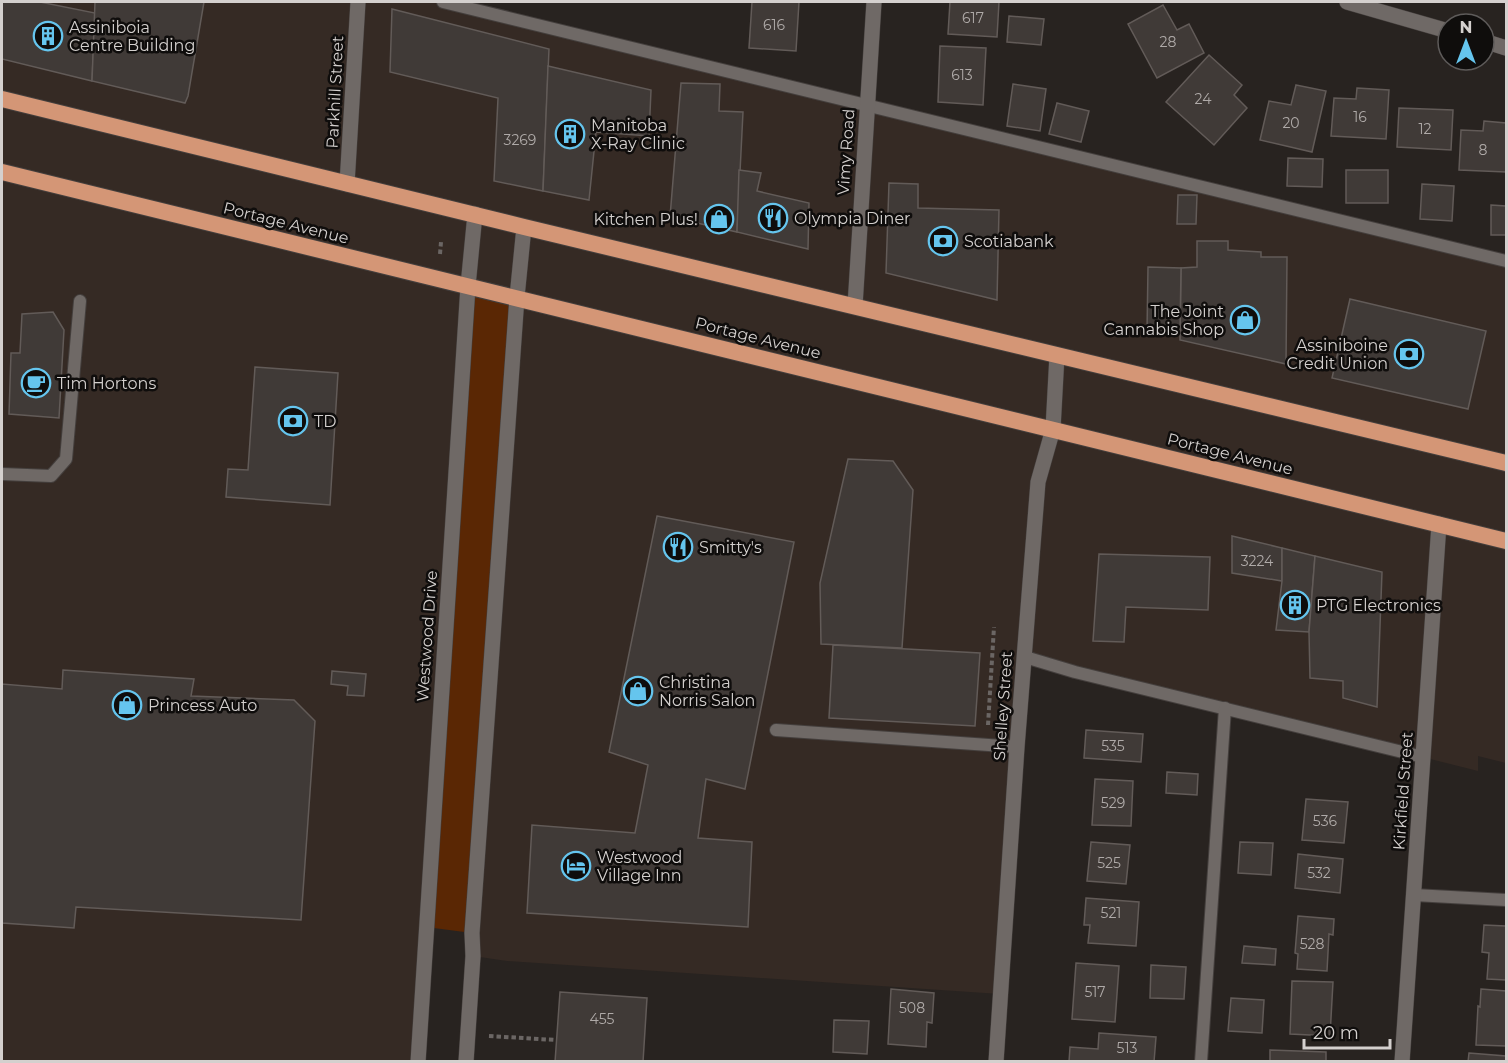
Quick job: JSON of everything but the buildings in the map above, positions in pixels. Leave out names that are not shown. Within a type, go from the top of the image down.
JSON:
[{"type":"highway","points":[[2,99],[1506,463]]},
{"type":"highway","name":"Portage Avenue","points":[[2,172],[1506,541]]},
{"type":"street","name":"Parkhill Street","points":[[347,184],[358,2]]},
{"type":"street","name":"Vimy Road","points":[[855,306],[874,2]]},
{"type":"street","points":[[1347,2],[1436,28]]},
{"type":"street","name":"Westwood Drive","points":[[418,1062],[468,286],[475,214]]},
{"type":"street","points":[[466,1062],[473,921],[517,297],[524,227]]},
{"type":"street","name":"Shelley Street","points":[[996,1062],[1017,747],[1038,482],[1053,429],[1057,355]]},
{"type":"street","name":"Kirkfield Street","points":[[1402,1062],[1439,524]]},
{"type":"lane","points":[[443,2],[1506,261]]},
{"type":"lane","points":[[2,474],[51,476],[66,459],[80,301]]},
{"type":"lane","points":[[1024,657],[1075,672],[1423,757]]},
{"type":"lane","points":[[1201,1062],[1225,708]]},
{"type":"lane","points":[[776,730],[1017,747]]},
{"type":"lane","points":[[1414,895],[1506,900]]},
{"type":"path","points":[[440,254],[441,242]]},
{"type":"path","points":[[987,745],[994,627]]},
{"type":"path","points":[[482,1036],[556,1040]]},
{"type":"shaded area","points":[[2,2],[443,2],[1506,261],[1506,763],[1478,756],[1478,771],[1025,657],[1000,994],[507,961],[473,956],[468,286],[418,1061],[2,1062]]},
{"type":"shaded area","points":[[468,286],[517,297],[472,933],[426,927]]},
{"type":"place","name":"Assiniboia Centre Building","points":[[48,36]]},
{"type":"place","name":"Manitoba X-Ray Clinic","points":[[570,134]]},
{"type":"place","name":"Olympia Diner","points":[[773,218]]},
{"type":"place","name":"Kitchen Plus!","points":[[719,219]]},
{"type":"place","name":"Scotiabank","points":[[943,241]]},
{"type":"place","name":"The Joint Cannabis Shop","points":[[1245,320]]},
{"type":"place","name":"Assiniboine Credit Union","points":[[1409,354]]},
{"type":"place","name":"Tim Hortons","points":[[36,383]]},
{"type":"place","name":"TD","points":[[293,421]]},
{"type":"place","name":"Smitty's","points":[[678,547]]},
{"type":"place","name":"PTG Electronics","points":[[1295,605]]},
{"type":"place","name":"Christina Norris Salon","points":[[638,691]]},
{"type":"place","name":"Princess Auto","points":[[127,705]]},
{"type":"place","name":"Westwood Village Inn","points":[[576,866]]}]
